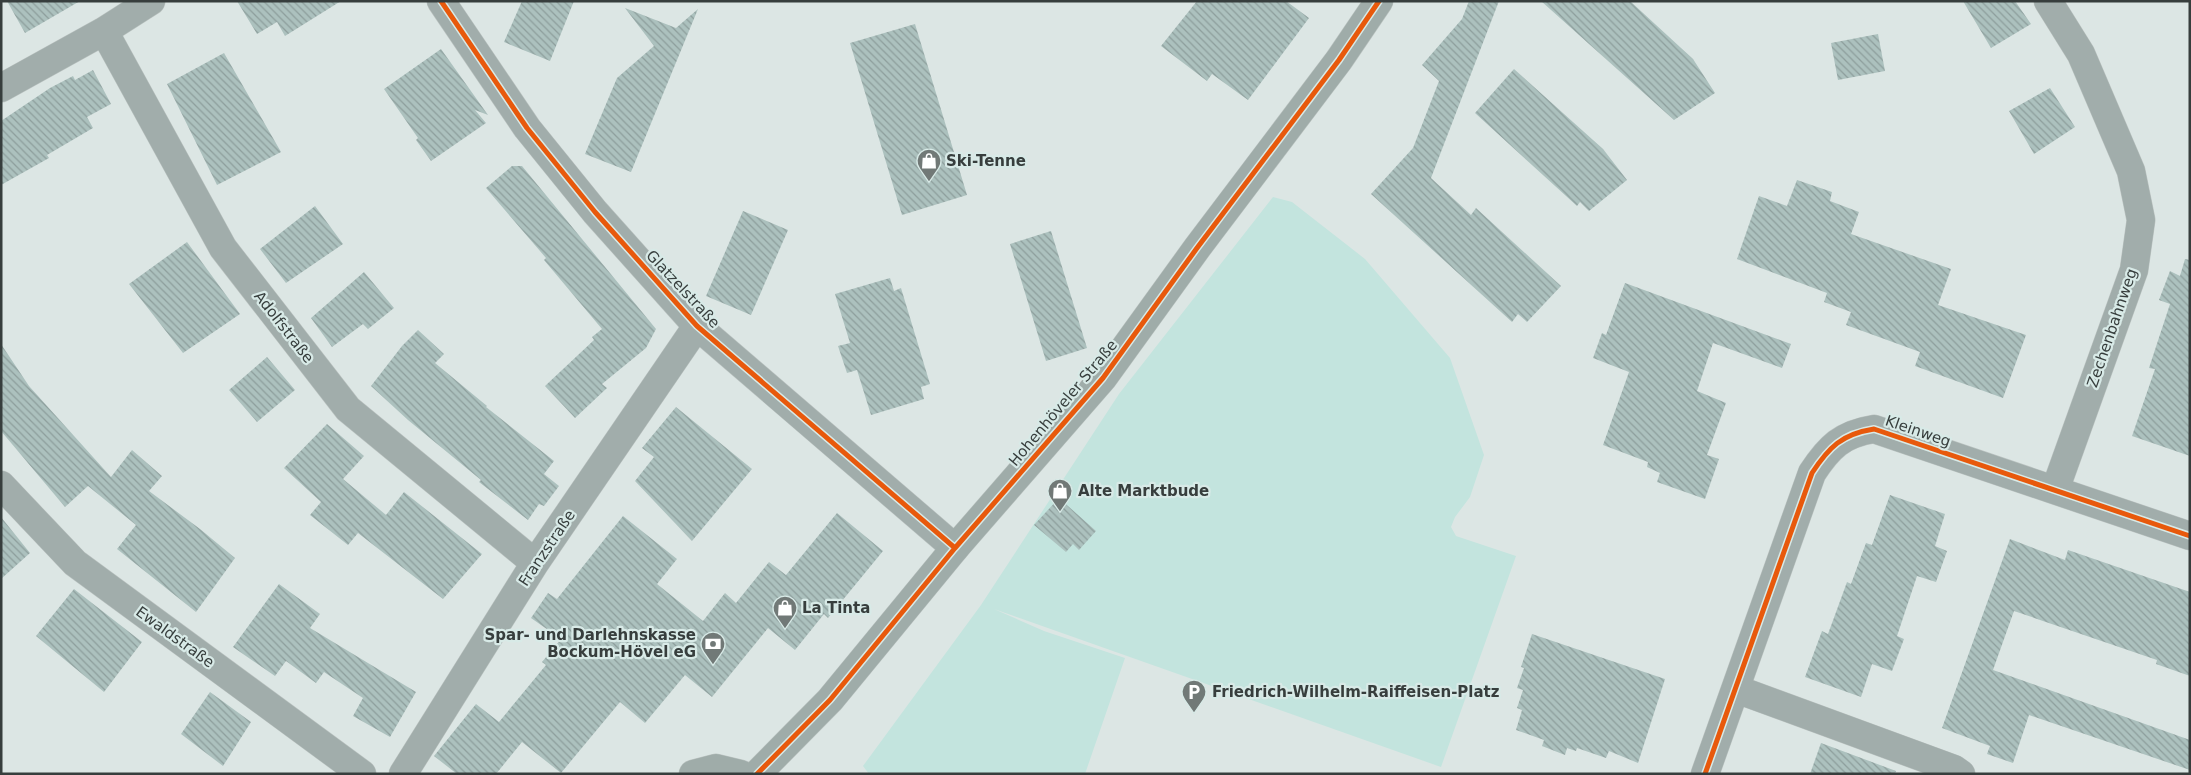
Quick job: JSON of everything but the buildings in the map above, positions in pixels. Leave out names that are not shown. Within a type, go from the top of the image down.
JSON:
[{"type":"street","points":[[1,88],[104,31],[151,1]]},
{"type":"street","name":"Glatzelstraße","points":[[441,1],[527,128],[595,212],[697,326],[955,548]]},
{"type":"street","name":"Hohenhöveler Straße","points":[[757,774],[830,700],[955,548],[1103,378],[1197,248],[1339,60],[1378,1]]},
{"type":"street","name":"Zechenbahnweg","points":[[2048,1],[2081,54],[2131,171],[2141,220],[2134,270],[2055,490]]},
{"type":"street","name":"Adolfstraße","points":[[104,31],[222,248],[348,409],[535,564]]},
{"type":"street","name":"Franzstraße","points":[[403,774],[535,564],[697,326]]},
{"type":"street","name":"Kleinweg","points":[[1705,774],[1812,473],[1828,452],[1845,437],[1857,431],[1874,429],[2190,536]]},
{"type":"street","name":"Ewaldstraße","points":[[1,486],[75,563],[362,774]]},
{"type":"street","points":[[1736,690],[1954,769],[1961,774]]},
{"type":"street","points":[[693,774],[716,768],[740,774]]},
{"type":"green space","points":[[1273,197],[1292,202],[1365,259],[1450,358],[1484,455],[1470,497],[1455,517],[1451,527],[1456,536],[1516,556],[1441,767],[994,609],[1044,631],[1125,658],[1085,774],[869,774],[863,766],[981,605],[1119,394]]},
{"type":"cycle path","points":[[441,1],[527,128],[595,212],[697,326],[955,548]]},
{"type":"cycle path","points":[[757,774],[830,700],[955,548],[1103,378],[1197,248],[1339,60],[1379,1]]},
{"type":"cycle path","points":[[1705,774],[1812,473],[1824,456],[1837,443],[1853,434],[1874,429],[2190,536]]},
{"type":"place","name":"Ski-Tenne","points":[[929,182]]},
{"type":"place","name":"Alte Marktbude","points":[[1060,512]]},
{"type":"place","name":"La Tinta","points":[[785,629]]},
{"type":"place","name":"Spar- und Darlehnskasse Bockum-Hövel eG","points":[[713,665]]},
{"type":"place","name":"Friedrich-Wilhelm-Raiffeisen-Platz","points":[[1194,713]]}]
